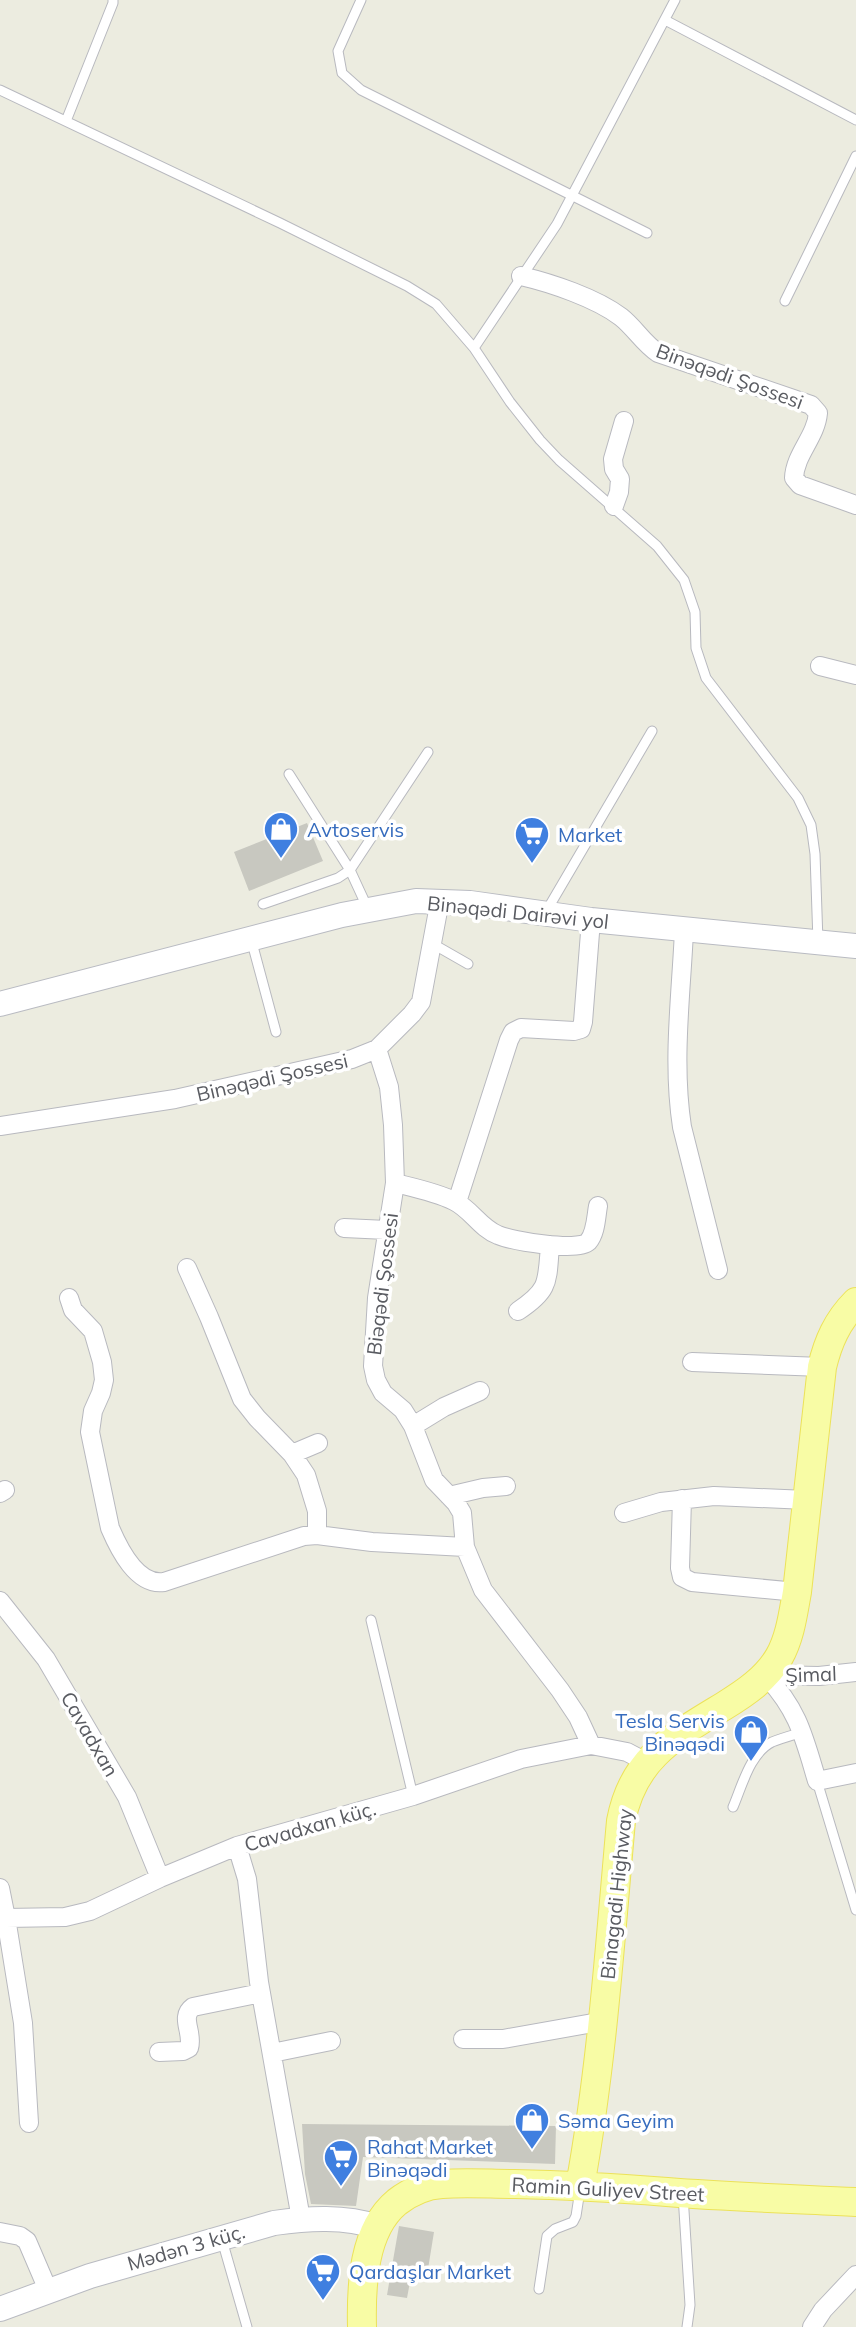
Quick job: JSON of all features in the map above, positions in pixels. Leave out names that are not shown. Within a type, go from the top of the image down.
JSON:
[{"type":"main road","name":"Binəqədi Dairəvi yol","points":[[0,1004],[368,909],[416,901],[440,900],[684,931],[856,946]]},
{"type":"main road","name":"Binagadi Highway","points":[[580,2186],[591,2129],[604,2021],[621,1821],[627,1794],[646,1762],[673,1738],[740,1696],[765,1675],[779,1657],[787,1638],[797,1592],[822,1367],[833,1332],[856,1302]]},
{"type":"main road","name":"Ramin Guliyev Street","points":[[378,2227],[399,2200],[417,2189],[439,2184],[580,2186],[856,2202]]},
{"type":"main road","name":"Mədən 3 küç.","points":[[0,2309],[48,2290],[221,2236],[274,2223],[301,2219],[352,2220],[378,2227]]},
{"type":"main road","points":[[362,2327],[368,2251],[378,2227]]},
{"type":"street","name":"Binəqədi Şossesi","points":[[521,276],[551,283],[611,311],[627,322],[658,353],[811,405],[818,413],[817,424],[794,470],[794,478],[800,485],[856,505]]},
{"type":"street","points":[[614,506],[620,479],[613,459],[624,421]]},
{"type":"street","points":[[820,666],[856,675]]},
{"type":"street","name":"Binəqədi Şossesi","points":[[0,1126],[175,1099],[342,1062],[377,1049],[421,1002],[440,900]]},
{"type":"street","points":[[457,1202],[513,1032],[521,1028],[581,1029],[591,920]]},
{"type":"street","points":[[684,931],[676,1075],[678,1105],[718,1270]]},
{"type":"street","name":"Biəqədi Şossesi","points":[[377,1049],[389,1087],[395,1183],[377,1298],[373,1366],[376,1380],[383,1393],[403,1410],[413,1426],[434,1480],[462,1513],[465,1547],[483,1590],[560,1690],[578,1717],[591,1745]]},
{"type":"street","name":"Biəqədi Şossesi","points":[[395,1183],[457,1202],[497,1235],[550,1245],[581,1247],[588,1243],[593,1234],[598,1206]]},
{"type":"street","points":[[344,1228],[387,1230]]},
{"type":"street","points":[[518,1311],[538,1298],[545,1286],[550,1245]]},
{"type":"street","points":[[187,1268],[242,1399],[292,1454],[306,1475],[317,1511],[317,1535]]},
{"type":"street","points":[[69,1298],[73,1310],[93,1331],[102,1362],[104,1380],[93,1411],[90,1432],[110,1528],[116,1542],[147,1581],[164,1582],[304,1536],[465,1547]]},
{"type":"street","points":[[692,1362],[822,1367]]},
{"type":"street","points":[[413,1426],[444,1407],[480,1391]]},
{"type":"street","points":[[292,1454],[318,1443]]},
{"type":"street","points":[[449,1496],[506,1486]]},
{"type":"street","points":[[624,1513],[661,1502],[714,1496],[807,1500]]},
{"type":"street","points":[[682,1499],[682,1577],[692,1582],[797,1592]]},
{"type":"street","name":"Cavadxan","points":[[3,1609],[46,1659],[127,1797],[160,1878]]},
{"type":"street","name":"Şimal","points":[[765,1675],[819,1676],[856,1672]]},
{"type":"street","points":[[765,1675],[787,1700],[803,1732],[817,1781],[856,1773]]},
{"type":"street","name":"Cavadxan küç.","points":[[6,1918],[65,1917],[90,1911],[237,1846],[413,1796],[521,1759],[591,1745],[627,1752],[646,1762]]},
{"type":"street","points":[[237,1846],[247,1879],[261,1993],[301,2219]]},
{"type":"street","points":[[0,1888],[23,2023],[29,2123]]},
{"type":"street","points":[[159,2052],[189,2048],[191,2041],[186,2016],[193,2007],[261,1993]]},
{"type":"street","points":[[463,2039],[503,2039],[604,2021]]},
{"type":"street","points":[[272,2053],[331,2041]]},
{"type":"street","points":[[0,2232],[20,2236],[27,2241],[48,2290]]},
{"type":"street","points":[[812,2327],[823,2310],[856,2275]]},
{"type":"lane","points":[[66,121],[113,0]]},
{"type":"lane","points":[[361,0],[338,51],[342,73],[361,90],[647,233]]},
{"type":"lane","points":[[474,348],[557,224],[675,0]]},
{"type":"lane","points":[[665,20],[856,120]]},
{"type":"lane","points":[[0,90],[280,223],[407,286],[436,304],[474,348],[540,440],[657,546],[684,580],[695,612],[696,648],[706,678],[798,798],[811,825],[818,942]]},
{"type":"lane","points":[[785,301],[856,156]]},
{"type":"lane","points":[[545,913],[652,731]]},
{"type":"lane","points":[[263,904],[338,878],[350,870],[428,752]]},
{"type":"lane","points":[[289,774],[350,870],[368,909]]},
{"type":"lane","points":[[251,938],[276,1032]]},
{"type":"lane","points":[[433,944],[468,964]]},
{"type":"lane","points":[[371,1620],[413,1796]]},
{"type":"lane","points":[[733,1807],[759,1752],[770,1743],[803,1732]]},
{"type":"lane","points":[[817,1781],[856,1910]]},
{"type":"lane","points":[[539,2289],[547,2236],[573,2222],[580,2186]]},
{"type":"lane","points":[[683,2194],[690,2305],[687,2327]]},
{"type":"lane","points":[[221,2236],[247,2327]]},
{"type":"building","points":[[307,823],[323,861],[249,891],[234,852]]},
{"type":"building","points":[[302,2124],[556,2126],[555,2164],[363,2157],[356,2206],[311,2204],[305,2174]]},
{"type":"building","points":[[399,2226],[434,2232],[428,2269],[413,2266],[407,2298],[387,2295]]},
{"type":"place","name":"Avtoservis","points":[[281,860]]},
{"type":"place","name":"Market","points":[[532,865]]},
{"type":"place","name":"Tesla Servis Binəqədi","points":[[751,1763]]},
{"type":"place","name":"Səma Geyim","points":[[532,2151]]},
{"type":"place","name":"Rahat Market Binəqədi","points":[[341,2188]]},
{"type":"place","name":"Qardaşlar Market","points":[[323,2302]]}]
